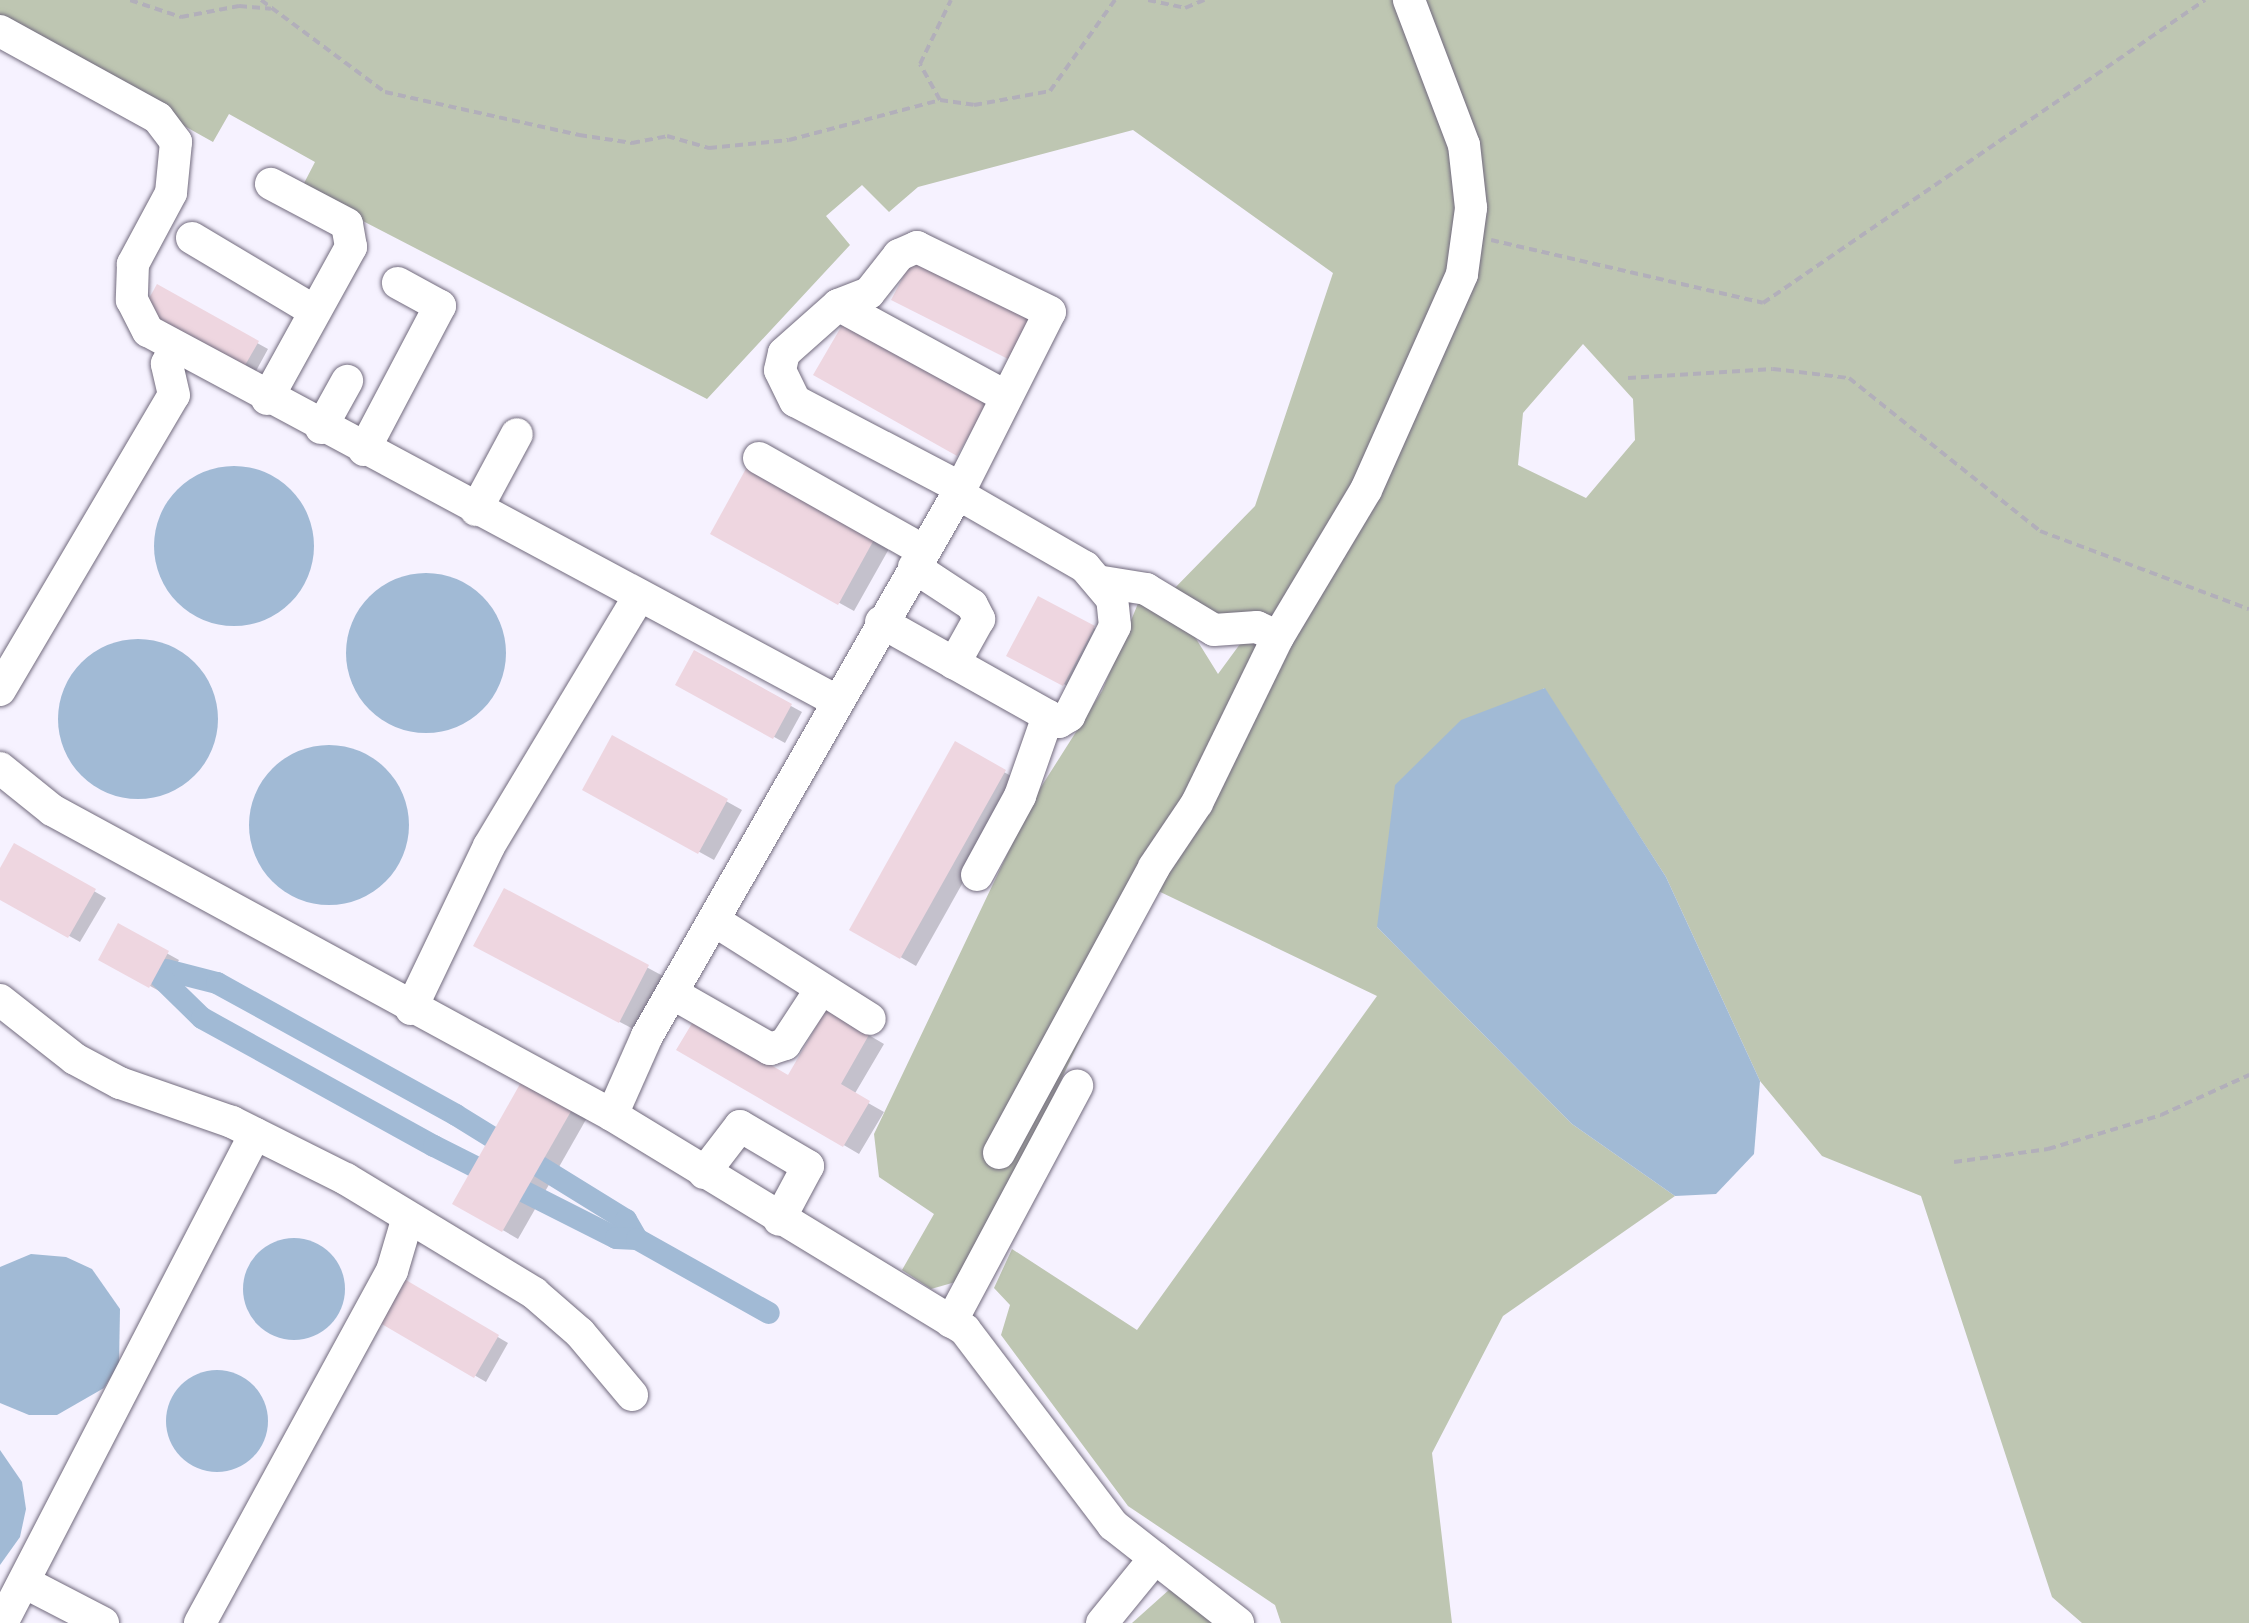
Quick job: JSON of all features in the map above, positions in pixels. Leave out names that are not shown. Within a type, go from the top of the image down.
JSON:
[{"type":"street","points":[[999,1153],[1154,867],[1197,803],[1278,637],[1366,490],[1439,334],[1462,274],[1467,236],[1464,145],[1408,0]]},
{"type":"street","points":[[0,31],[170,128],[178,174],[133,264],[130,282],[148,331],[267,399],[835,700]]},
{"type":"street","points":[[267,399],[350,246],[347,224],[271,184]]},
{"type":"street","points":[[192,238],[314,310]]},
{"type":"street","points":[[612,1115],[672,993],[814,752],[835,700],[960,491],[1050,312],[916,247],[899,255],[869,292],[838,305],[784,353],[784,385],[794,401],[960,491],[1103,582],[1146,589],[1214,630],[1257,627],[1278,637]]},
{"type":"street","points":[[364,450],[440,306],[398,283]]},
{"type":"street","points":[[838,305],[1007,396]]},
{"type":"street","points":[[0,690],[174,395],[167,364],[174,349]]},
{"type":"street","points":[[321,428],[347,381]]},
{"type":"street","points":[[476,510],[516,434]]},
{"type":"street","points":[[759,458],[919,559],[972,605],[979,620],[954,664]]},
{"type":"street","points":[[882,622],[1059,722],[1069,716],[1115,626],[1103,582]]},
{"type":"street","points":[[411,1008],[489,846],[639,596]]},
{"type":"street","points":[[978,875],[1020,796],[1048,716]]},
{"type":"street","points":[[4,780],[411,1008],[612,1115],[958,1326],[1113,1525],[1238,1623]]},
{"type":"street","points":[[715,920],[870,1019]]},
{"type":"street","points":[[672,993],[770,1049],[785,1044],[821,988]]},
{"type":"street","points":[[0,1000],[90,1067],[256,1134],[408,1217],[534,1294],[580,1333],[632,1395]]},
{"type":"street","points":[[958,1326],[1077,1086]]},
{"type":"street","points":[[704,1173],[740,1126],[808,1166],[779,1220]]},
{"type":"street","points":[[2,1623],[256,1134]]},
{"type":"street","points":[[200,1623],[392,1271],[408,1217]]},
{"type":"street","points":[[1102,1623],[1155,1558]]},
{"type":"street","points":[[24,1582],[103,1623]]},
{"type":"path","points":[[130,0],[181,16],[239,6],[272,9]]},
{"type":"path","points":[[261,0],[385,92],[632,143],[666,136],[709,148],[789,140],[940,100],[974,104],[1050,91],[1115,0]]},
{"type":"path","points":[[940,100],[920,64],[951,0]]},
{"type":"path","points":[[1148,0],[1185,8],[1204,0]]},
{"type":"path","points":[[1467,236],[1762,303],[2204,0]]},
{"type":"path","points":[[1628,378],[1774,369],[1849,378],[2040,531],[2249,610]]},
{"type":"path","points":[[1954,1162],[2048,1149],[2161,1115],[2249,1075]]},
{"type":"green space","points":[[0,0],[2249,0],[2249,1623],[2082,1623],[2052,1597],[1921,1196],[1822,1156],[1760,1081],[1666,877],[1544,688],[1377,927],[1572,1124],[1675,1196],[1503,1316],[1432,1453],[1452,1623],[1281,1623],[1275,1605],[1128,1506],[1001,1335],[1010,1305],[994,1288],[1012,1249],[1137,1330],[1377,996],[1152,888],[988,1234],[959,1281],[931,1289],[902,1270],[934,1214],[879,1177],[874,1134],[1034,798],[1102,691],[1139,601],[1190,629],[1218,674],[1262,614],[1211,619],[1167,596],[1255,506],[1333,273],[1133,130],[918,187],[889,212],[862,185],[826,216],[850,245],[707,399],[301,189],[315,162],[229,114],[213,142],[0,23]],"holes":[[[1583,344],[1633,399],[1635,440],[1586,498],[1518,465],[1523,413]]]},
{"type":"green space","points":[[1170,1589],[1229,1623],[1132,1623]]},
{"type":"water","points":[[234,466],[265,472],[291,489],[308,515],[314,546],[308,577],[291,603],[265,620],[234,626],[203,620],[177,603],[160,577],[154,546],[160,515],[177,489],[203,472]]},
{"type":"water","points":[[426,573],[457,579],[483,596],[500,622],[506,653],[500,684],[483,710],[457,727],[426,733],[395,727],[369,710],[352,684],[346,653],[352,622],[369,596],[395,579]]},
{"type":"water","points":[[138,639],[169,645],[195,662],[212,688],[218,719],[212,750],[195,776],[169,793],[138,799],[107,793],[81,776],[64,750],[58,719],[64,688],[81,662],[107,645]]},
{"type":"water","points":[[1545,688],[1666,877],[1760,1081],[1754,1154],[1716,1194],[1675,1196],[1572,1124],[1377,927],[1395,785],[1461,720]]},
{"type":"water","points":[[329,745],[360,751],[386,768],[403,794],[409,825],[403,856],[386,882],[360,899],[329,905],[298,899],[272,882],[255,856],[249,825],[255,794],[272,768],[298,751]]},
{"type":"water","points":[[294,1238],[313,1242],[330,1253],[341,1270],[345,1289],[341,1308],[330,1325],[313,1336],[294,1340],[275,1336],[258,1325],[247,1308],[243,1289],[247,1270],[258,1253],[275,1242]]},
{"type":"water","points":[[31,1254],[66,1257],[92,1269],[120,1309],[119,1364],[104,1388],[57,1415],[29,1415],[0,1403],[0,1267]]},
{"type":"water","points":[[217,1370],[236,1374],[253,1385],[264,1402],[268,1421],[264,1440],[253,1457],[236,1468],[217,1472],[198,1468],[181,1457],[170,1440],[166,1421],[170,1402],[181,1385],[198,1374]]},
{"type":"water","points":[[0,1450],[22,1482],[26,1509],[20,1537],[0,1565]]},
{"type":"building","points":[[912,260],[1032,321],[1012,361],[891,300]]},
{"type":"building","points":[[157,284],[259,341],[244,367],[142,311]]},
{"type":"building","points":[[848,315],[992,396],[957,456],[813,375]]},
{"type":"building","points":[[748,465],[876,536],[838,605],[710,534]]},
{"type":"building","points":[[1038,596],[1095,626],[1063,686],[1006,656]]},
{"type":"building","points":[[694,650],[792,704],[773,739],[675,685]]},
{"type":"building","points":[[612,735],[728,799],[698,854],[582,790]]},
{"type":"building","points":[[955,741],[1006,770],[900,959],[849,930]]},
{"type":"building","points":[[14,843],[96,889],[68,938],[0,900],[0,868]]},
{"type":"building","points":[[504,888],[649,965],[619,1023],[473,946]]},
{"type":"building","points":[[118,923],[169,951],[149,988],[98,960]]},
{"type":"building","points":[[827,1008],[870,1033],[841,1084],[870,1101],[843,1147],[676,1050],[694,1020],[788,1075]]},
{"type":"building","points":[[524,1077],[574,1106],[502,1232],[452,1204]]},
{"type":"building","points":[[406,1280],[499,1335],[474,1378],[380,1323]]},
{"type":"waterway","points":[[166,970],[217,983],[456,1115],[626,1220],[637,1239]]},
{"type":"waterway","points":[[161,978],[202,1018],[434,1146],[616,1238],[637,1239],[769,1313]]}]
